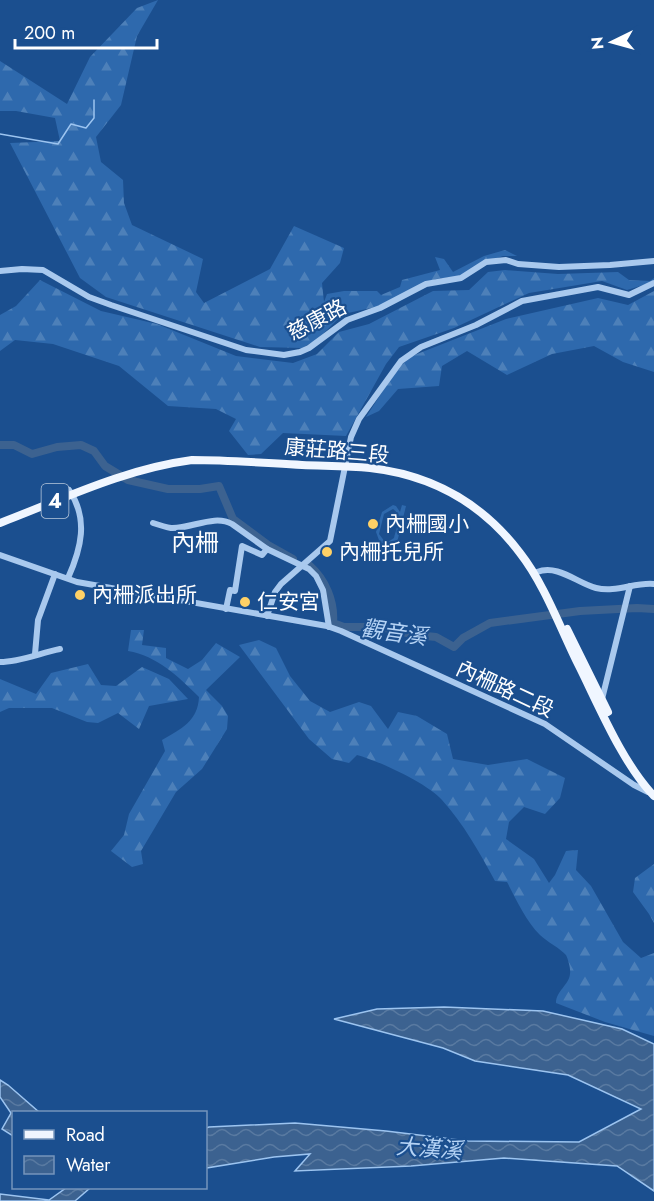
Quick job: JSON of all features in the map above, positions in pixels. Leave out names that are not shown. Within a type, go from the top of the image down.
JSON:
[{"type":"main road","name":"康莊路三段","points":[[0,521],[126,471],[192,460],[346,464],[402,469],[428,477],[462,493],[486,508],[515,538],[537,572],[635,763],[653,793]]},
{"type":"main road","name":"康莊路三段","points":[[346,464],[424,481],[475,506],[499,527],[522,554],[630,764],[653,793]]},
{"type":"street","name":"慈康路","points":[[0,272],[22,268],[44,270],[89,297],[111,305],[246,350],[284,355],[309,348],[347,320],[380,308],[426,284],[461,278],[486,262],[506,260],[518,264],[559,267],[654,261]]},
{"type":"street","points":[[267,616],[275,592],[330,541],[351,437],[359,419],[401,361],[421,347],[476,326],[522,301],[598,287],[629,295],[654,283]]},
{"type":"street","points":[[68,578],[79,554],[81,530],[78,509],[70,492]]},
{"type":"street","points":[[153,523],[172,528],[211,521],[227,521],[267,549],[302,566],[316,576],[323,590],[330,627]]},
{"type":"street","points":[[226,609],[230,590],[235,591],[242,546],[262,555],[267,549]]},
{"type":"street","name":"內柵路二段","points":[[0,555],[68,578],[111,588],[330,627],[545,724],[634,785],[653,793]]},
{"type":"street","points":[[537,572],[550,570],[596,588],[613,589],[654,584]]},
{"type":"street","points":[[35,654],[38,620],[55,574]]},
{"type":"street","points":[[602,699],[630,586]]},
{"type":"street","points":[[0,662],[12,662],[60,649]]},
{"type":"green space","points":[[158,0],[137,36],[121,105],[96,137],[101,162],[123,180],[124,203],[132,225],[203,259],[196,292],[204,303],[270,269],[294,226],[344,248],[340,263],[322,283],[324,302],[327,294],[344,291],[377,291],[381,295],[400,287],[402,280],[440,270],[435,257],[444,259],[453,272],[484,256],[505,250],[517,256],[503,256],[475,266],[462,276],[436,279],[376,307],[343,314],[318,339],[302,348],[260,347],[106,297],[80,278],[10,143],[60,141],[55,118],[16,111],[0,111],[0,61],[67,104],[90,57],[137,8]]},
{"type":"green space","points":[[505,270],[558,274],[618,272],[629,280],[650,281],[654,278],[654,282],[627,290],[602,281],[529,293],[454,328],[399,347],[386,364],[346,436],[283,433],[261,454],[248,455],[229,431],[236,419],[216,409],[168,406],[119,366],[53,344],[15,340],[0,351],[0,315],[16,306],[40,280],[101,311],[157,324],[236,356],[293,363],[317,354],[339,332],[369,324],[433,291],[469,290],[488,272]]},
{"type":"green space","points":[[654,291],[654,372],[623,362],[594,346],[552,354],[507,375],[467,351],[442,366],[439,386],[398,389],[379,411],[366,417],[397,369],[412,356],[506,319],[598,298],[628,305]]},
{"type":"green space","points":[[393,505],[400,512],[402,505],[406,506],[394,555],[390,554],[391,546],[380,543],[376,532],[382,512]],"holes":[[[393,509],[398,522],[394,538],[385,542],[379,534],[384,514]]]},
{"type":"green space","points":[[131,630],[144,630],[142,645],[166,648],[166,658],[188,669],[202,660],[216,643],[240,657],[206,690],[222,706],[228,716],[227,729],[202,769],[176,792],[141,851],[143,864],[132,867],[111,851],[124,835],[129,814],[165,751],[162,740],[182,728],[192,718],[199,697],[158,662],[128,651]]},
{"type":"green space","points":[[259,640],[276,648],[290,676],[310,701],[330,712],[359,702],[371,706],[388,729],[398,712],[417,716],[447,734],[453,759],[488,765],[527,759],[565,778],[560,798],[545,814],[524,807],[509,822],[506,839],[534,859],[549,883],[566,851],[578,850],[576,870],[591,886],[623,942],[641,958],[654,953],[654,1036],[605,1022],[556,1003],[570,974],[566,955],[543,937],[530,923],[507,882],[495,881],[471,839],[450,809],[435,793],[402,773],[357,755],[349,763],[332,759],[309,739],[239,645]]},
{"type":"green space","points":[[88,664],[101,685],[116,686],[142,667],[169,679],[188,699],[149,706],[139,729],[118,713],[98,723],[87,722],[52,708],[9,708],[0,712],[0,679],[36,694],[51,673]]},
{"type":"green space","points":[[654,864],[654,923],[633,892],[635,878]]},
{"type":"water","name":"大漢溪","points":[[444,1007],[543,1011],[622,1029],[654,1044],[654,1191],[617,1166],[504,1158],[411,1166],[295,1171],[310,1154],[274,1157],[207,1168],[207,1128],[209,1127],[295,1123],[468,1141],[579,1142],[641,1109],[568,1075],[475,1061],[443,1048],[334,1019],[377,1009]]},
{"type":"water","points":[[0,1080],[38,1111],[12,1111],[12,1135],[2,1129],[11,1113],[0,1097]]},
{"type":"water","points":[[65,1189],[89,1189],[75,1201],[0,1201],[0,1194],[49,1200]]},
{"type":"waterway","points":[[0,134],[58,144],[71,124],[86,128],[94,118],[94,100]]},
{"type":"waterway","name":"觀音溪","points":[[0,445],[14,445],[32,454],[57,447],[81,445],[94,451],[105,466],[128,480],[168,489],[200,489],[219,486],[233,519],[268,545],[293,559]]},
{"type":"waterway","name":"觀音溪","points":[[309,565],[320,577],[328,591],[333,623],[344,627],[381,627],[436,637],[454,647],[463,638],[490,623],[580,611],[654,609]]},
{"type":"place","name":"內柵國小","points":[[373,524]]},
{"type":"place","name":"內柵托兒所","points":[[327,552]]},
{"type":"place","name":"內柵派出所","points":[[80,595]]},
{"type":"place","name":"仁安宮","points":[[245,602]]},
{"type":"district","name":"內柵","points":[[195,543]]}]
